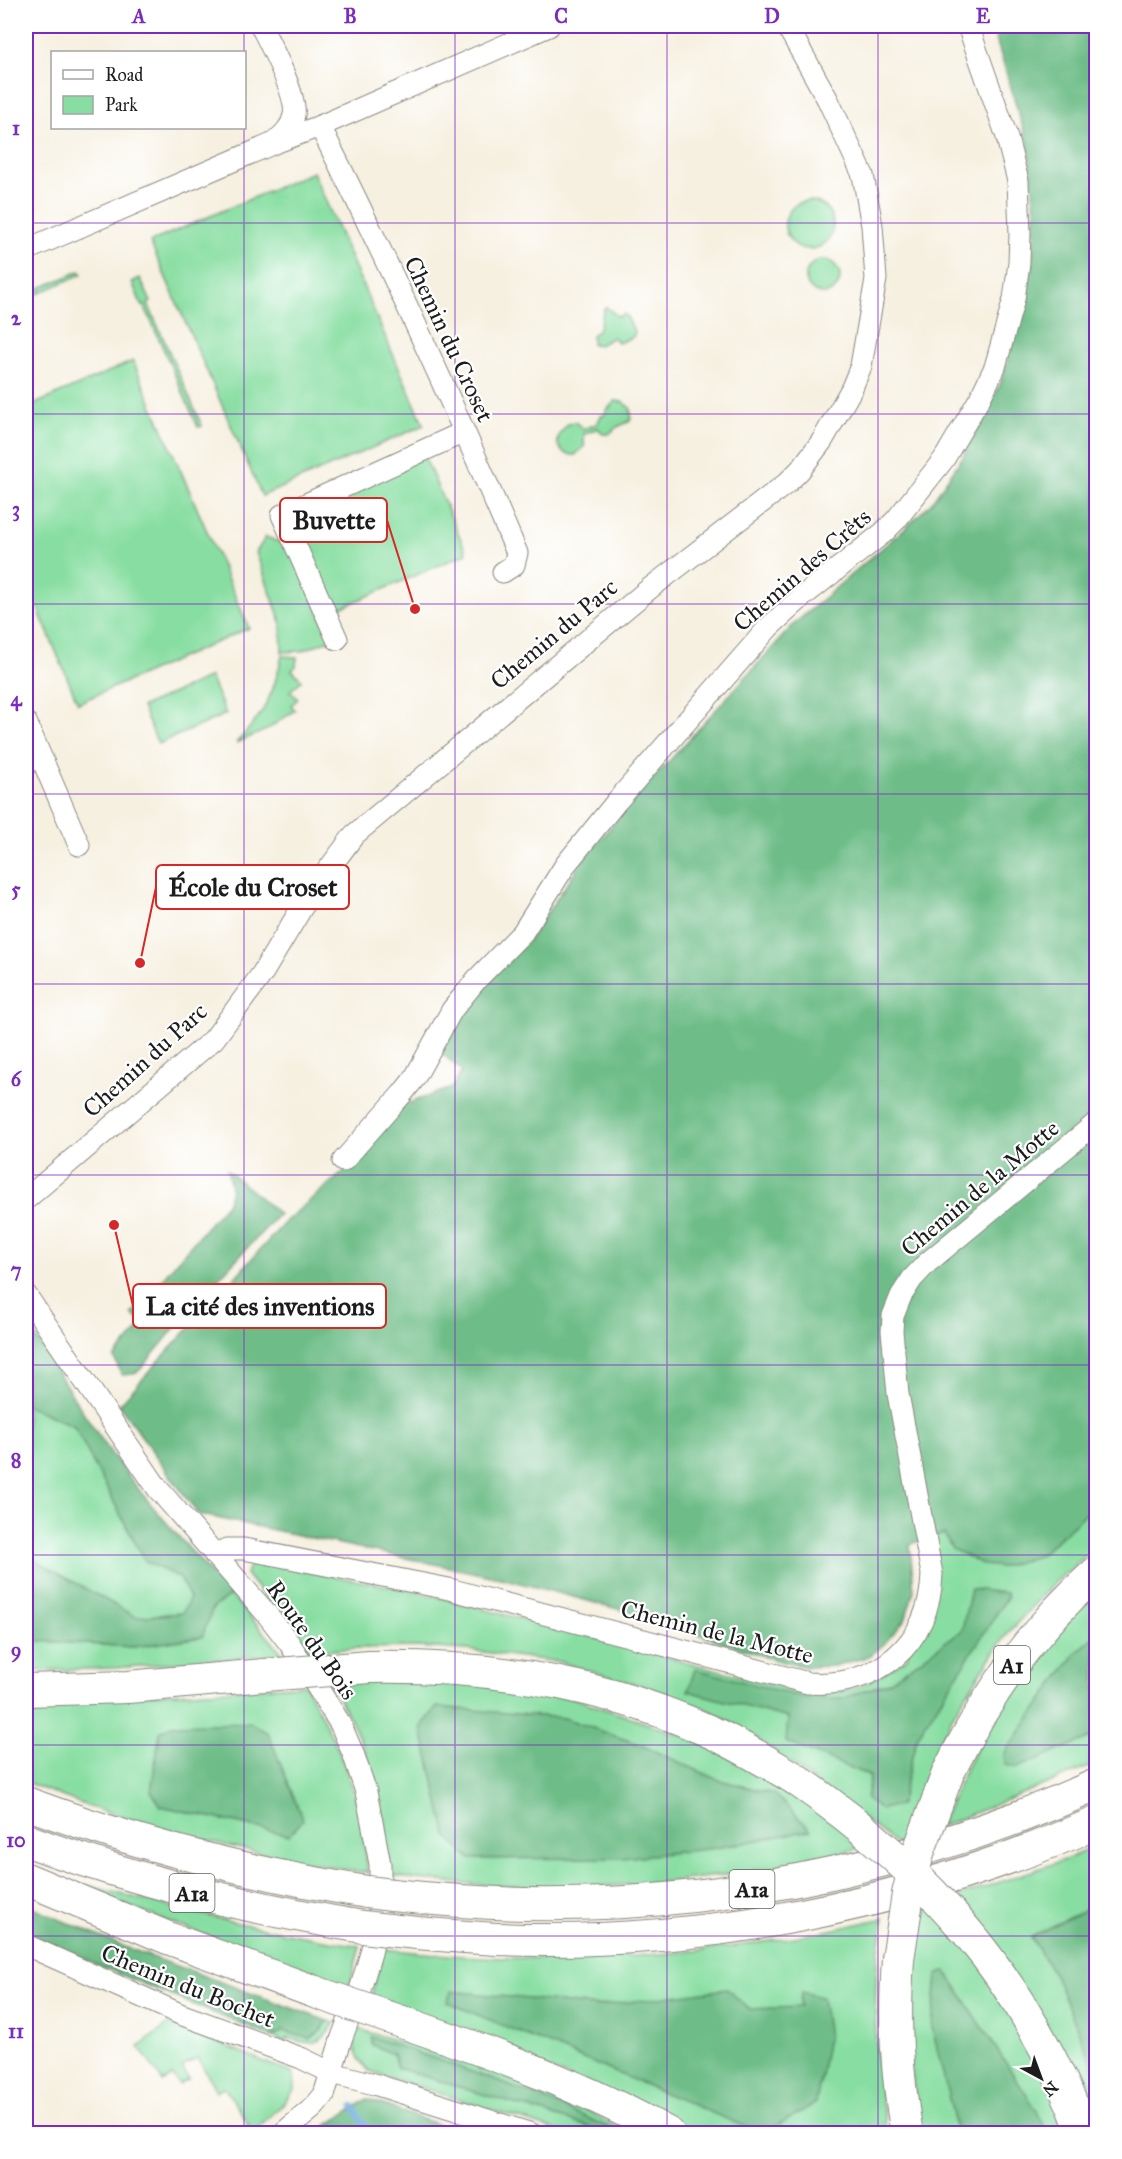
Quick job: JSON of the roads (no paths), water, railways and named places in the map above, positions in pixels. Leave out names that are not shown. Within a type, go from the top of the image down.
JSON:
[{"type":"highway","name":"A1","points":[[907,2133],[899,2089],[895,2034],[898,1959],[908,1894],[918,1853],[948,1773],[966,1736],[992,1692],[1022,1651],[1056,1612],[1096,1574]]},
{"type":"highway","points":[[26,1690],[128,1687],[370,1667],[438,1667],[490,1671],[591,1690],[696,1726],[738,1746],[794,1778],[863,1828],[940,1899],[974,1939],[1030,2020],[1055,2065],[1084,2133]]},
{"type":"highway","name":"A1a","points":[[26,1803],[110,1833],[198,1858],[298,1881],[379,1893],[496,1903],[565,1904],[656,1900],[750,1889],[820,1876],[954,1840],[1007,1822],[1096,1785]]},
{"type":"highway","name":"A1a","points":[[26,1840],[100,1866],[191,1892],[293,1916],[376,1929],[497,1939],[566,1939],[660,1935],[757,1923],[826,1910],[930,1884],[1019,1855],[1096,1823]]},
{"type":"highway","name":"A1a","points":[[26,1879],[147,1930],[494,2055],[575,2087],[669,2133]]},
{"type":"street","points":[[261,26],[295,106],[294,115],[285,133],[272,144]]},
{"type":"street","points":[[26,250],[549,26]]},
{"type":"street","name":"Chemin du Parc","points":[[26,1199],[214,1039],[262,974],[310,894],[354,835],[632,603],[774,494],[800,470],[816,448],[851,390],[861,366],[876,279],[872,226],[863,175],[828,100],[787,26]]},
{"type":"street","name":"Chemin des Crêts","points":[[343,1161],[414,1079],[437,1035],[462,996],[523,932],[567,864],[617,801],[769,627],[803,596],[883,533],[896,520],[944,459],[980,398],[994,367],[1014,299],[1019,263],[1020,224],[1018,181],[1006,134],[968,26]]},
{"type":"street","name":"Chemin du Croset","points":[[320,126],[347,179],[464,432],[517,553],[514,565],[503,572]]},
{"type":"street","points":[[337,639],[282,514],[464,432]]},
{"type":"street","points":[[26,722],[79,845]]},
{"type":"street","name":"Chemin de la Motte","points":[[215,1555],[227,1549],[244,1549],[413,1580],[808,1683],[835,1683],[870,1673],[893,1658],[912,1640],[925,1615],[932,1574],[895,1372],[892,1331],[896,1306],[905,1287],[934,1256],[1096,1123]]},
{"type":"street","name":"Route du Bois","points":[[26,1295],[158,1490],[266,1613],[290,1644],[340,1725],[366,1792],[380,1864],[380,1911],[371,1953],[332,2073],[319,2102],[282,2133]]},
{"type":"street","name":"Chemin du Bochet","points":[[26,1945],[180,2014],[301,2058],[332,2073],[532,2133]]},
{"type":"waterway","points":[[353,2106],[370,2134]]},
{"type":"place","name":"Buvette","points":[[415,609]]},
{"type":"place","name":"École du Croset","points":[[140,963]]},
{"type":"place","name":"La cité des inventions","points":[[114,1225]]}]
